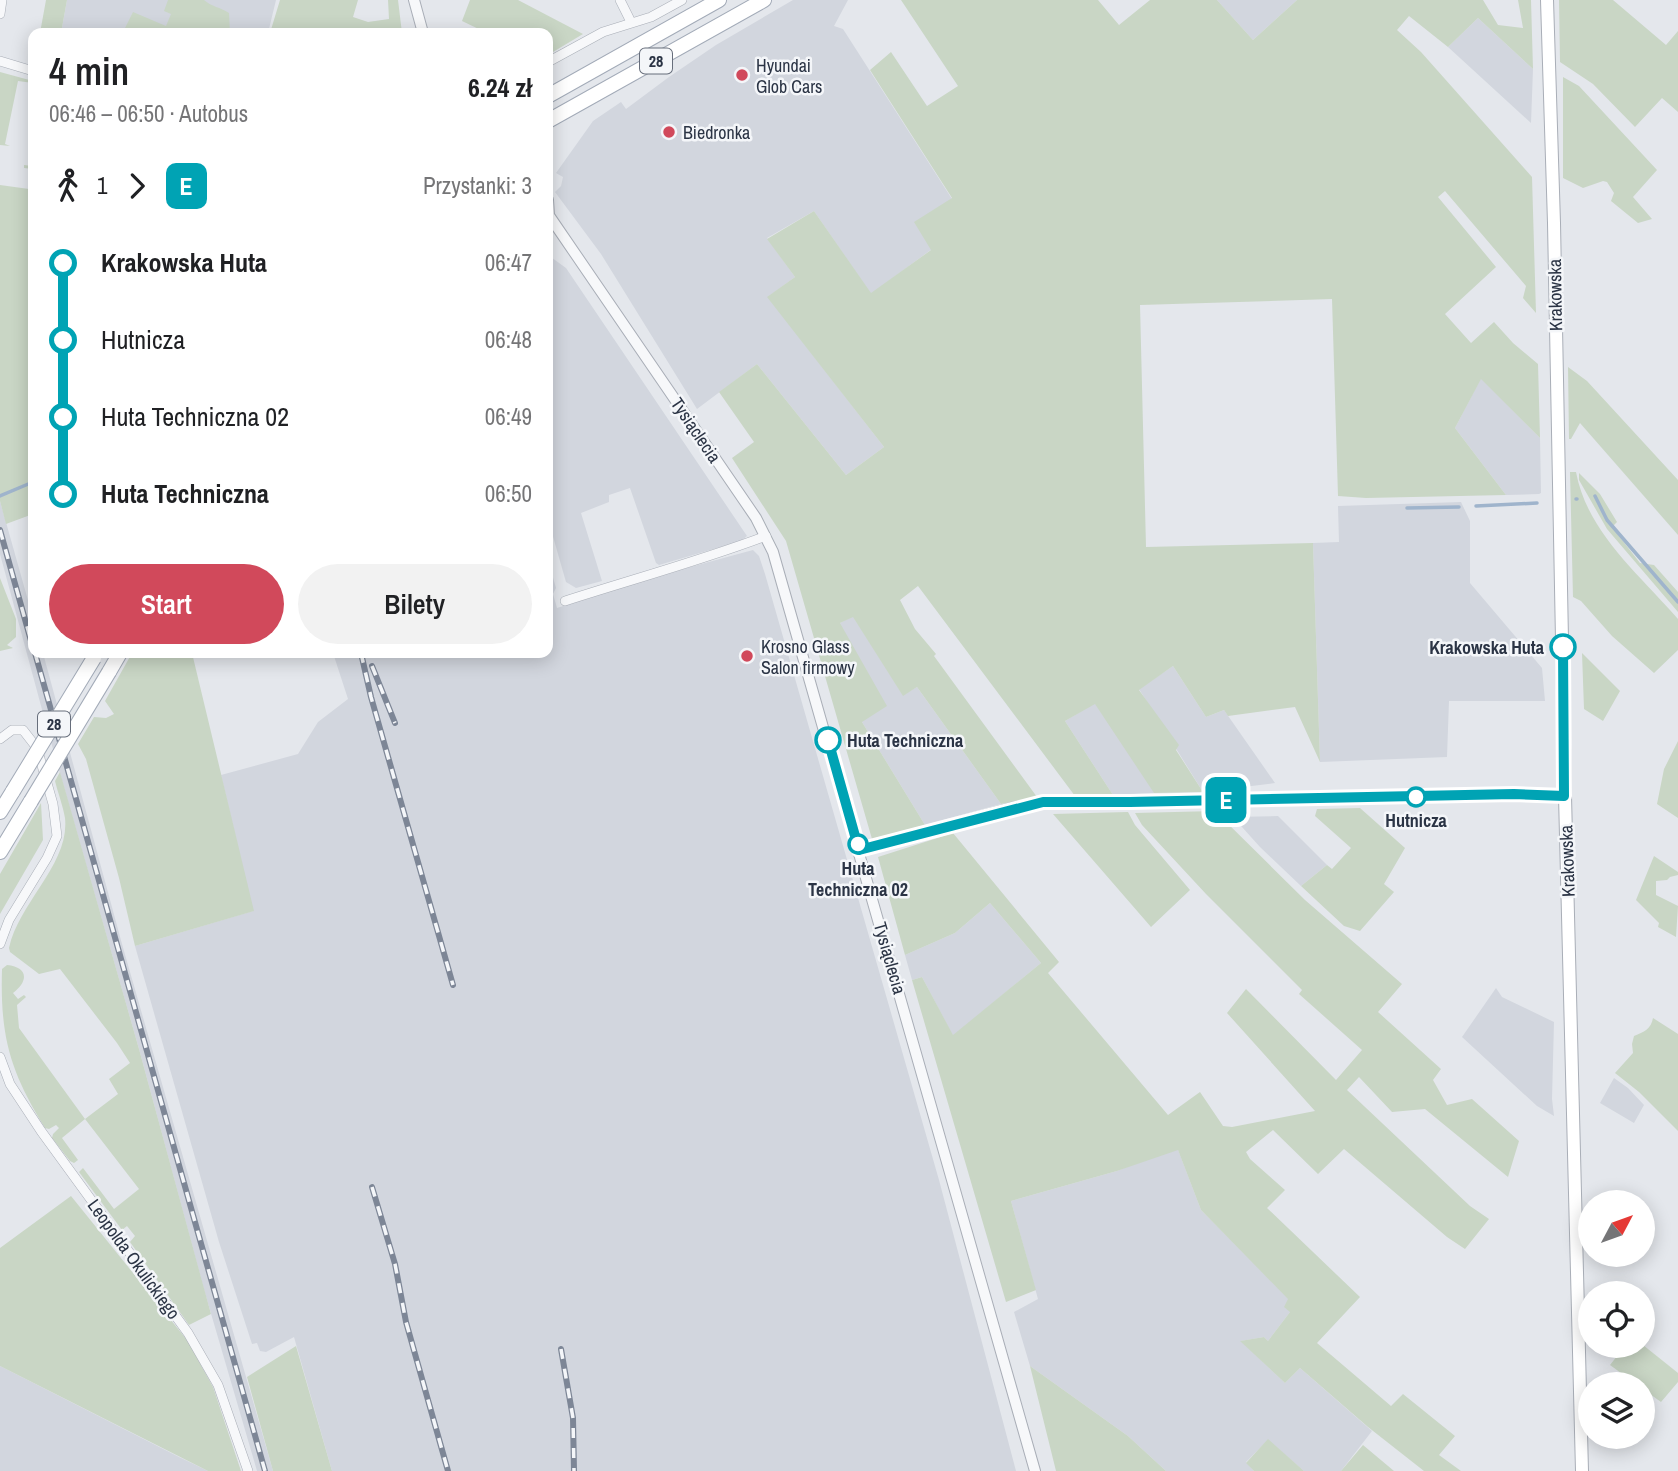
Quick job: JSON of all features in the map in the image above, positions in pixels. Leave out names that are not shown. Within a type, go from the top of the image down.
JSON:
[{"type":"main road","name":"28","points":[[553,93],[719,0]]},
{"type":"main road","name":"28","points":[[553,118],[764,0]]},
{"type":"main road","name":"Krakowska","points":[[1546,0],[1554,223],[1564,796],[1582,1471]]},
{"type":"main road","name":"28","points":[[0,812],[94,658]]},
{"type":"main road","name":"28","points":[[0,852],[117,658]]},
{"type":"street","points":[[0,13],[2,0]]},
{"type":"street","points":[[414,0],[422,28]]},
{"type":"street","points":[[620,0],[631,22]]},
{"type":"street","points":[[553,59],[603,32],[651,17],[682,0]]},
{"type":"street","points":[[0,61],[28,69]]},
{"type":"street","name":"Tysiąclecia","points":[[553,222],[766,536],[779,568],[1035,1471]]},
{"type":"street","points":[[565,601],[682,566],[766,536]]},
{"type":"street","points":[[0,739],[12,730],[23,730],[37,748],[53,804],[57,836],[47,858],[9,919],[0,944]]},
{"type":"street","points":[[859,850],[1043,802],[1494,794],[1564,796]]},
{"type":"street","name":"Leopolda Okulickiego","points":[[0,1057],[10,1084],[41,1132],[188,1333],[218,1385],[248,1471]]},
{"type":"shaded area","points":[[67,0],[276,0],[269,28],[62,28]]},
{"type":"shaded area","points":[[793,0],[848,0],[834,26],[843,29],[952,199],[932,249],[871,294],[814,211],[767,238],[795,277],[768,297],[884,447],[846,475],[757,364],[697,409],[601,254],[555,192],[561,186],[563,177],[556,173],[593,121],[621,102],[626,109],[716,45]]},
{"type":"shaded area","points":[[1217,0],[1297,0],[1253,40]]},
{"type":"shaded area","points":[[1478,18],[1533,69],[1531,123],[1448,47]]},
{"type":"shaded area","points":[[553,259],[566,268],[747,536],[741,541],[659,565],[656,563],[630,488],[609,495],[609,502],[581,513],[602,581],[576,588],[566,582],[553,536]]},
{"type":"shaded area","points":[[1481,378],[1540,438],[1541,493],[1506,495],[1455,428]]},
{"type":"shaded area","points":[[0,501],[28,600],[28,658],[0,554]]},
{"type":"shaded area","points":[[1461,502],[1470,521],[1470,583],[1542,668],[1545,701],[1449,701],[1447,757],[1320,762],[1313,543],[1339,542],[1338,506]]},
{"type":"shaded area","points":[[753,550],[759,556],[939,1180],[1016,1471],[332,1471],[294,1337],[266,1352],[260,1351],[257,1343],[252,1344],[219,1242],[135,946],[253,911],[221,775],[298,754],[318,722],[348,699],[335,658],[553,658],[553,594],[557,608],[646,579]]},
{"type":"shaded area","points":[[853,616],[903,695],[917,687],[1001,804],[925,825],[862,722],[840,623]]},
{"type":"shaded area","points":[[28,658],[44,658],[122,944],[273,1471],[257,1471]]},
{"type":"shaded area","points":[[1173,666],[1206,717],[1224,710],[1275,783],[1203,792],[1139,689]]},
{"type":"shaded area","points":[[1095,703],[1154,793],[1113,795],[1065,721]]},
{"type":"shaded area","points":[[1278,816],[1327,865],[1301,886],[1233,817]]},
{"type":"shaded area","points":[[990,903],[1041,963],[953,1036],[922,977],[912,980],[905,955],[955,933]]},
{"type":"shaded area","points":[[1496,988],[1502,997],[1554,1022],[1554,1116],[1537,1106],[1462,1037]]},
{"type":"shaded area","points":[[1614,1078],[1644,1105],[1634,1123],[1600,1103]]},
{"type":"shaded area","points":[[1177,1147],[1201,1210],[1289,1299],[1290,1312],[1268,1341],[1264,1337],[1241,1341],[1285,1383],[1300,1368],[1372,1431],[1341,1471],[1304,1471],[1268,1440],[1246,1462],[1254,1471],[1166,1471],[1128,1436],[1030,1366],[1014,1312],[1038,1299],[1011,1201],[1117,1171]]},
{"type":"shaded area","points":[[0,1366],[179,1457],[208,1471],[0,1471]]},
{"type":"green space","points":[[46,0],[67,0],[62,28],[41,28]]},
{"type":"green space","points":[[168,0],[204,0],[229,13],[230,28],[125,28],[133,12],[166,26],[171,14],[164,11]]},
{"type":"green space","points":[[280,0],[358,0],[353,17],[368,22],[389,19],[388,0],[398,0],[401,28],[272,28]]},
{"type":"green space","points":[[470,0],[518,0],[583,34],[553,52],[553,28],[477,28],[462,21]]},
{"type":"green space","points":[[901,0],[1098,0],[1119,25],[1150,0],[1217,0],[1253,40],[1297,0],[1483,0],[1498,25],[1523,28],[1518,0],[1531,0],[1533,69],[1478,18],[1448,47],[1409,16],[1397,30],[1421,52],[1532,177],[1536,313],[1523,298],[1526,286],[1445,191],[1438,197],[1496,267],[1445,314],[1471,343],[1494,322],[1538,364],[1540,438],[1481,379],[1455,428],[1506,495],[1366,498],[1338,496],[1332,299],[1140,305],[1146,547],[1313,543],[1320,762],[1295,707],[1228,716],[1224,710],[1206,717],[1173,666],[1139,690],[1179,745],[1176,750],[1203,792],[1154,793],[1095,704],[1065,721],[1113,795],[1075,796],[918,586],[900,600],[915,629],[936,654],[934,656],[1037,797],[1001,804],[917,687],[903,696],[853,617],[840,623],[887,706],[862,722],[925,825],[872,839],[786,541],[732,458],[754,442],[719,392],[757,364],[846,475],[884,447],[767,297],[795,277],[767,239],[814,211],[871,293],[931,250],[914,222],[952,198],[870,70],[891,52],[927,106],[958,86]]},
{"type":"green space","points":[[1559,0],[1613,0],[1666,45],[1678,31],[1678,112],[1662,98],[1635,127],[1593,84],[1560,62]]},
{"type":"green space","points":[[0,72],[28,80],[28,82],[18,81],[5,144],[10,146],[0,145]]},
{"type":"green space","points":[[1563,77],[1579,86],[1657,170],[1633,197],[1652,219],[1638,223],[1611,201],[1614,193],[1607,182],[1583,188],[1563,178]]},
{"type":"green space","points":[[0,185],[28,189],[28,516],[6,524],[0,501]]},
{"type":"green space","points":[[1568,367],[1587,381],[1678,480],[1678,535],[1580,423],[1569,439]]},
{"type":"green space","points":[[1570,472],[1576,472],[1591,514],[1616,551],[1678,619],[1678,650],[1654,673],[1612,636],[1581,601],[1573,597]]},
{"type":"green space","points":[[1579,473],[1600,494],[1617,522],[1612,527],[1640,563],[1654,565],[1678,592],[1678,612],[1607,529],[1579,480]]},
{"type":"green space","points":[[0,578],[16,619],[16,637],[7,645],[13,648],[0,651]]},
{"type":"green space","points":[[1582,653],[1620,691],[1603,721],[1584,709]]},
{"type":"green space","points":[[129,658],[193,658],[254,911],[135,946],[86,759],[78,744],[94,717],[106,718],[114,714],[105,701]]},
{"type":"green space","points":[[1678,741],[1678,818],[1657,804],[1664,769]]},
{"type":"green space","points":[[60,772],[211,1314],[189,1325],[130,1242],[135,1236],[127,1226],[122,1230],[79,1172],[83,1168],[114,1209],[139,1189],[85,1119],[118,1094],[109,1079],[130,1063],[60,969],[39,974],[10,952],[9,948],[14,931],[60,851],[65,818],[55,781]]},
{"type":"green space","points":[[41,803],[43,840],[0,914],[0,874]]},
{"type":"green space","points":[[1360,808],[1405,848],[1384,884],[1394,892],[1360,931],[1344,926],[1301,886],[1327,865],[1332,869],[1351,848],[1315,816],[1317,809]]},
{"type":"green space","points":[[1215,811],[1305,900],[1402,984],[1378,1012],[1441,1069],[1433,1080],[1447,1105],[1472,1099],[1519,1141],[1508,1177],[1425,1109],[1392,1112],[1359,1077],[1347,1090],[1470,1206],[1489,1219],[1465,1249],[1447,1237],[1344,1149],[1318,1174],[1273,1130],[1246,1152],[1250,1159],[1285,1190],[1267,1208],[1360,1297],[1317,1343],[1391,1406],[1403,1394],[1455,1436],[1439,1455],[1461,1471],[1424,1471],[1300,1368],[1285,1383],[1240,1341],[1264,1337],[1268,1341],[1290,1312],[1284,1307],[1288,1299],[1201,1210],[1178,1150],[1117,1171],[1011,1201],[1036,1290],[1006,1302],[912,980],[922,977],[953,1035],[1041,963],[990,903],[955,933],[905,955],[878,857],[953,833],[1059,962],[1048,973],[1168,1115],[1200,1092],[1223,1126],[1232,1127],[1315,1111],[1227,1013],[1246,989],[1336,1080],[1362,1050],[1299,994],[1302,990],[1206,894],[1142,825],[1135,813]]},
{"type":"green space","points":[[1128,812],[1135,825],[1190,890],[1151,927],[1053,814]]},
{"type":"green space","points":[[1654,856],[1678,872],[1678,875],[1667,880],[1656,881],[1656,895],[1678,906],[1676,937],[1658,927],[1659,923],[1636,900]]},
{"type":"green space","points":[[7,965],[14,966],[24,975],[22,984],[13,993],[18,999],[24,995],[26,997],[17,1005],[19,1028],[85,1119],[62,1138],[78,1160],[74,1163],[52,1138],[59,1128],[56,1125],[45,1128],[15,1071],[3,1015],[2,969]]},
{"type":"green space","points":[[1653,1018],[1678,1034],[1678,1131],[1639,1092],[1615,1073],[1633,1053],[1634,1036],[1646,1030]]},
{"type":"green space","points":[[71,1196],[187,1340],[213,1387],[241,1471],[208,1471],[0,1366],[0,1248]]},
{"type":"green space","points":[[296,1346],[332,1471],[273,1471],[247,1377]]},
{"type":"green space","points":[[1655,1355],[1678,1373],[1678,1382],[1661,1402],[1655,1398],[1655,1372],[1620,1372],[1610,1365],[1616,1358],[1655,1358]]},
{"type":"green space","points":[[1030,1366],[1128,1436],[1166,1471],[1056,1471]]},
{"type":"green space","points":[[1268,1439],[1304,1471],[1254,1471],[1246,1463]]},
{"type":"green space","points":[[1363,1445],[1394,1471],[1341,1471]]},
{"type":"waterway","points":[[0,496],[28,484]]},
{"type":"waterway","points":[[1595,496],[1607,520],[1678,602]]},
{"type":"waterway","points":[[1476,506],[1537,503]]},
{"type":"waterway","points":[[1407,508],[1459,507]]},
{"type":"railway","points":[[0,530],[28,630]]},
{"type":"railway","points":[[36,658],[265,1471]]},
{"type":"railway","points":[[362,658],[453,985]]},
{"type":"railway","points":[[372,666],[395,723]]},
{"type":"railway","points":[[372,1187],[395,1264],[406,1322],[448,1471]]},
{"type":"railway","points":[[561,1349],[573,1418],[574,1471]]},
{"type":"bus line","name":"E","points":[[828,740],[859,850],[1011,808],[1043,802],[1514,794],[1564,796],[1563,647]]},
{"type":"place","name":"Hyundai Glob Cars","points":[[742,75]]},
{"type":"place","name":"Biedronka","points":[[669,132]]},
{"type":"place","name":"Krakowska Huta","points":[[1563,647]]},
{"type":"place","name":"Krosno Glass Salon firmowy","points":[[747,656]]},
{"type":"place","name":"Huta Techniczna","points":[[828,740]]},
{"type":"place","name":"Hutnicza","points":[[1416,797]]},
{"type":"place","name":"Huta Techniczna 02","points":[[858,844]]}]
